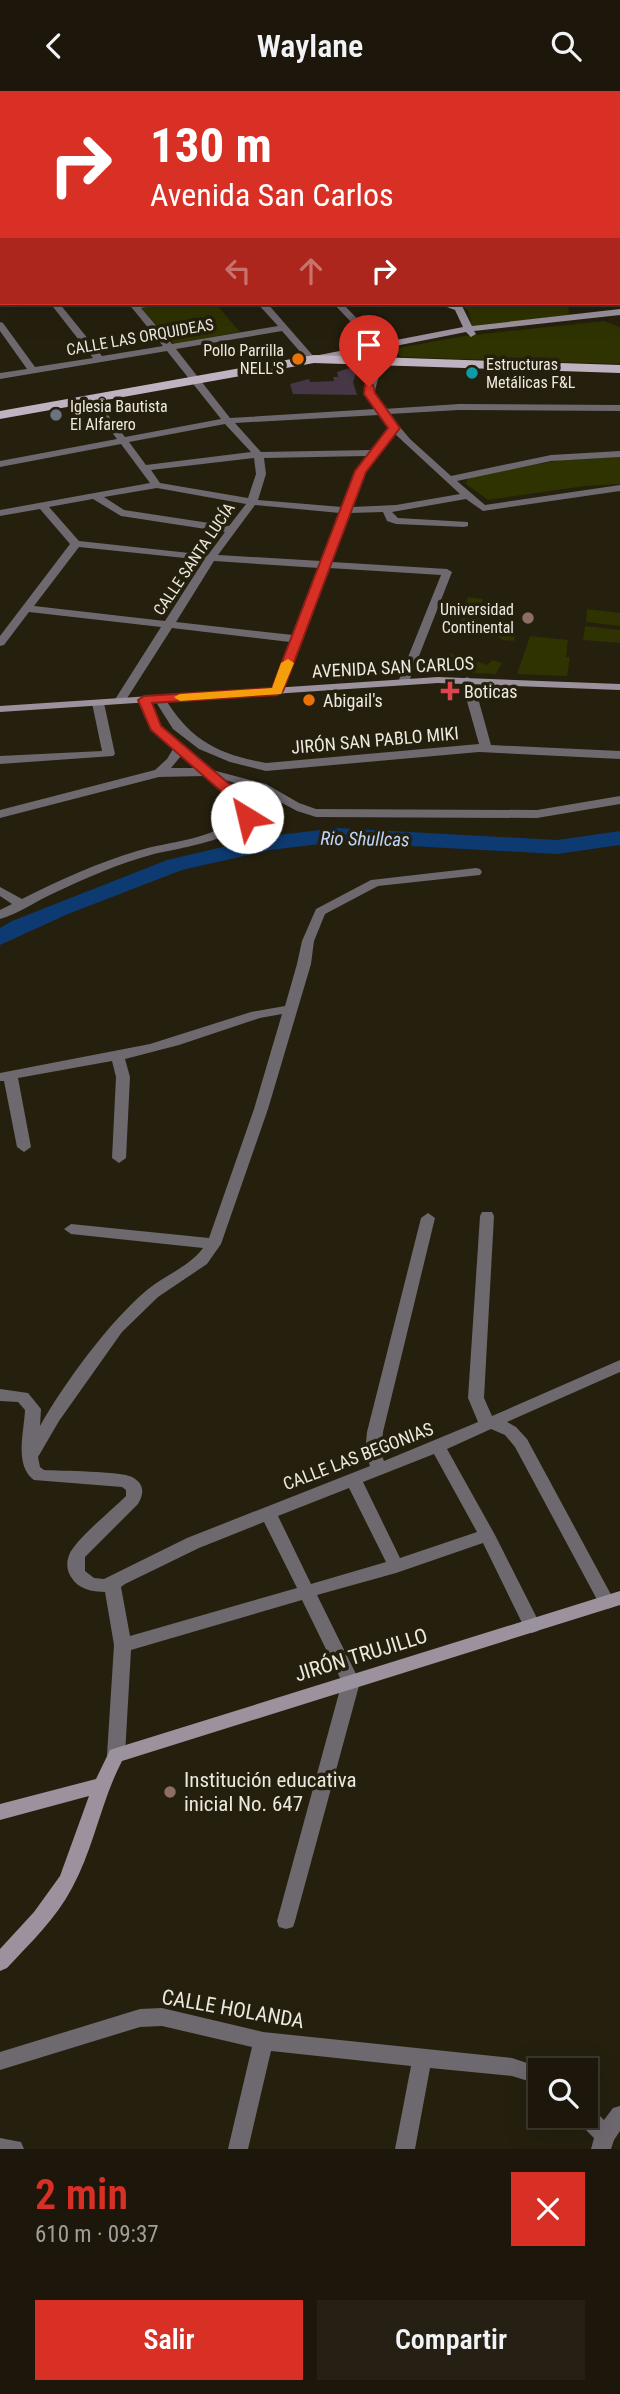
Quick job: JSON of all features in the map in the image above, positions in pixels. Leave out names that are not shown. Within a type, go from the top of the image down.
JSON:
[{"type":"main road","points":[[0,415],[313,359],[379,353],[620,369]]},
{"type":"street","points":[[57,305],[99,359]]},
{"type":"street","points":[[133,305],[258,454]]},
{"type":"street","points":[[264,305],[313,359]]},
{"type":"street","points":[[339,305],[379,353]]},
{"type":"street","points":[[447,305],[458,308],[470,331]]},
{"type":"street","points":[[575,305],[578,319]]},
{"type":"street","points":[[379,353],[470,331],[620,314]]},
{"type":"street","points":[[0,324],[33,371]]},
{"type":"street","name":"CALLE LAS ORQUIDEAS","points":[[0,376],[285,328]]},
{"type":"street","points":[[379,353],[369,394],[379,409],[394,428],[448,480],[483,508],[589,490],[620,488]]},
{"type":"street","points":[[91,399],[157,485]]},
{"type":"street","points":[[0,464],[228,421],[379,409],[620,408]]},
{"type":"street","points":[[277,691],[361,471],[394,428]]},
{"type":"street","points":[[144,468],[201,457],[375,453]]},
{"type":"street","name":"CALLE SANTA LUCÍA","points":[[120,701],[211,558],[252,503],[261,474],[258,454]]},
{"type":"street","points":[[448,480],[551,458],[620,454]]},
{"type":"street","points":[[0,513],[157,485],[252,503],[347,509],[386,509],[467,496]]},
{"type":"street","points":[[95,496],[121,513],[232,530]]},
{"type":"street","points":[[42,505],[76,544],[325,567],[447,572],[404,682]]},
{"type":"street","points":[[386,509],[391,519],[396,521],[464,524]]},
{"type":"street","points":[[0,643],[76,544]]},
{"type":"street","points":[[27,609],[297,639]]},
{"type":"street","points":[[467,680],[486,748]]},
{"type":"street","name":"AVENIDA SAN CARLOS","points":[[0,709],[404,682],[467,680],[620,687]]},
{"type":"street","name":"JIRÓN SAN PABLO MIKI","points":[[160,699],[167,717],[206,748],[266,767],[486,748],[620,755]]},
{"type":"street","points":[[0,915],[136,855],[222,831],[239,824],[247,817],[247,810],[242,802],[207,774],[150,721],[144,700]]},
{"type":"street","points":[[0,759],[110,754],[98,703]]},
{"type":"street","points":[[159,773],[172,761],[179,749]]},
{"type":"street","points":[[0,814],[177,770],[207,774],[264,788],[293,807],[316,813],[537,814],[620,800]]},
{"type":"street","points":[[30,1457],[53,1417],[90,1363],[128,1316],[166,1282],[202,1260],[214,1244],[261,1109],[291,1010],[308,941],[320,912],[375,883],[476,872]]},
{"type":"street","points":[[0,891],[21,904]]},
{"type":"street","points":[[24,1147],[5,1076],[118,1056],[200,1035],[268,1011],[291,1010]]},
{"type":"street","points":[[118,1056],[123,1077],[120,1158]]},
{"type":"street","points":[[487,1216],[476,1398],[487,1423],[503,1425],[512,1431],[521,1443],[613,1600]]},
{"type":"street","points":[[379,1468],[373,1453],[374,1432],[428,1218]]},
{"type":"street","points":[[71,1229],[214,1244]]},
{"type":"street","name":"CALLE LAS BEGONIAS","points":[[113,1585],[119,1579],[193,1543],[438,1446],[620,1366]]},
{"type":"street","points":[[0,1395],[22,1397],[33,1409],[30,1457],[32,1470],[40,1476],[126,1481],[134,1487],[135,1496],[78,1554],[74,1564],[76,1574],[84,1582],[95,1586],[113,1585],[123,1645],[116,1755],[100,1784],[72,1869],[50,1908],[0,1962]]},
{"type":"street","points":[[438,1446],[487,1535],[532,1626]]},
{"type":"street","points":[[353,1479],[396,1566]]},
{"type":"street","points":[[268,1512],[351,1682],[286,1921]]},
{"type":"street","points":[[123,1645],[396,1566],[487,1535]]},
{"type":"street","name":"JIRÓN TRUJILLO","points":[[116,1755],[613,1600]]},
{"type":"street","points":[[0,1812],[100,1784]]},
{"type":"street","name":"CALLE HOLANDA","points":[[0,2061],[140,2018],[162,2017],[263,2041],[512,2067],[528,2072]]},
{"type":"street","points":[[238,2149],[263,2041]]},
{"type":"street","points":[[405,2149],[422,2058]]},
{"type":"street","points":[[603,2142],[620,2115]]},
{"type":"street","points":[[0,2148],[14,2149]]},
{"type":"green space","points":[[158,305],[217,305],[240,332],[174,344],[141,308]]},
{"type":"green space","points":[[458,305],[568,305],[569,315],[472,326],[468,310]]},
{"type":"green space","points":[[604,321],[620,327],[620,364],[403,357],[395,353],[398,348],[464,336]]},
{"type":"green space","points":[[620,457],[620,484],[585,486],[488,500],[466,484],[467,479],[476,476],[561,460]]},
{"type":"green space","points":[[468,597],[483,599],[477,622],[478,629],[516,634],[514,641],[502,640],[495,634],[456,635]]},
{"type":"green space","points":[[587,609],[620,613],[620,626],[586,622]]},
{"type":"green space","points":[[585,626],[620,630],[620,643],[583,640]]},
{"type":"green space","points":[[530,636],[568,640],[566,657],[570,657],[567,676],[517,674]]},
{"type":"green space","points":[[449,653],[488,665],[492,660],[502,663],[496,674],[425,671],[427,661],[449,659]]},
{"type":"building","points":[[358,367],[353,382],[357,395],[293,394],[290,384],[309,379],[310,382],[334,381],[333,377],[338,377],[337,372]]},
{"type":"waterway","name":"Rio Shullcas","points":[[0,938],[20,926],[60,909],[175,865],[270,843],[337,835],[557,847],[620,838]]},
{"type":"slow traffic","points":[[180,697],[277,691],[288,663]]},
{"type":"place","name":"Pollo Parrilla NELL'S","points":[[298,359]]},
{"type":"place","name":"Estructuras Metálicas F&L","points":[[472,373]]},
{"type":"place","name":"Iglesia Bautista El Alfarero","points":[[56,415]]},
{"type":"place","name":"Universidad Continental","points":[[528,618]]},
{"type":"place","name":"Boticas","points":[[450,691]]},
{"type":"place","name":"Abigail's","points":[[309,700]]},
{"type":"place","name":"Institución educativa inicial No. 647","points":[[170,1792]]},
{"type":"route","points":[[247,817],[247,810],[242,802],[155,727],[150,721],[144,700],[277,691],[361,471],[394,428],[369,394],[369,387]]}]
